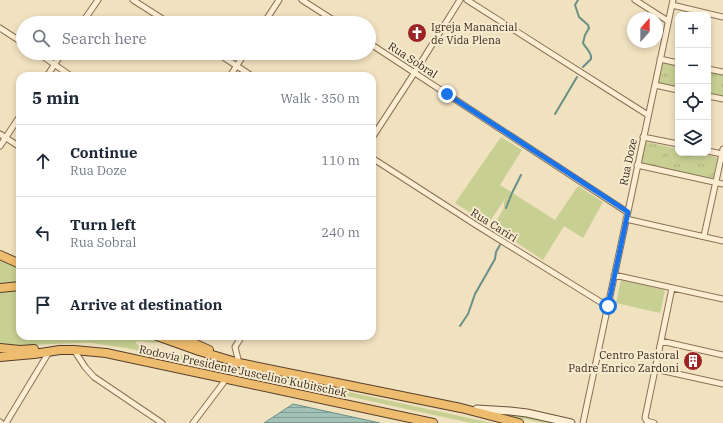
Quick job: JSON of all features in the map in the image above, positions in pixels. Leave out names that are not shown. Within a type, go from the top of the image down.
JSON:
[{"type":"highway","points":[[0,255],[16,262]]},
{"type":"highway","points":[[0,288],[16,286]]},
{"type":"highway","name":"Rodovia Presidente Juscelino Kubitschek","points":[[168,340],[239,363],[460,408],[519,423]]},
{"type":"highway","points":[[187,340],[239,363]]},
{"type":"highway","points":[[0,348],[20,350],[38,349],[47,351]]},
{"type":"highway","name":"Rodovia Presidente Juscelino Kubitschek","points":[[0,357],[60,350],[121,355],[433,423]]},
{"type":"main road","points":[[460,408],[521,412],[571,423]]},
{"type":"street","points":[[87,16],[98,0]]},
{"type":"street","points":[[133,0],[158,16]]},
{"type":"street","points":[[269,16],[279,0]]},
{"type":"street","points":[[302,0],[327,16]]},
{"type":"street","points":[[376,132],[460,0]]},
{"type":"street","points":[[468,0],[648,115]]},
{"type":"street","points":[[636,0],[668,21]]},
{"type":"street","points":[[672,3],[723,17]]},
{"type":"street","name":"Rua Doze","points":[[583,423],[672,3]]},
{"type":"street","points":[[0,28],[16,38]]},
{"type":"street","name":"Rua Sobral","points":[[376,47],[628,212]]},
{"type":"street","points":[[660,59],[675,62]]},
{"type":"street","points":[[49,60],[66,72]]},
{"type":"street","points":[[50,72],[58,60]]},
{"type":"street","points":[[229,60],[247,72]]},
{"type":"street","points":[[233,72],[240,60]]},
{"type":"street","points":[[711,70],[723,72]]},
{"type":"street","points":[[654,85],[675,89]]},
{"type":"street","points":[[711,97],[723,99]]},
{"type":"street","points":[[0,146],[16,122]]},
{"type":"street","points":[[0,134],[16,145]]},
{"type":"street","points":[[643,137],[675,143]]},
{"type":"street","points":[[704,236],[722,152],[711,151]]},
{"type":"street","name":"Rua Cariri","points":[[376,161],[476,226],[608,306]]},
{"type":"street","points":[[638,165],[723,184]]},
{"type":"street","points":[[626,219],[723,241]]},
{"type":"street","points":[[614,275],[723,299]]},
{"type":"street","points":[[654,423],[647,421],[645,418],[672,288]]},
{"type":"street","points":[[239,340],[235,347],[239,363]]},
{"type":"street","points":[[661,341],[723,355]]},
{"type":"street","points":[[74,350],[85,367],[94,377],[162,423]]},
{"type":"street","points":[[6,423],[47,351]]},
{"type":"street","points":[[655,369],[723,384]]},
{"type":"street","points":[[193,423],[227,378]]},
{"type":"green space","points":[[663,64],[675,65],[675,86],[660,83],[659,81]]},
{"type":"green space","points":[[711,73],[723,75],[723,97],[711,95]]},
{"type":"green space","points":[[501,137],[522,150],[500,185],[555,220],[578,186],[603,202],[583,238],[564,226],[543,260],[493,227],[504,208],[504,202],[507,196],[488,224],[455,203]]},
{"type":"green space","points":[[647,142],[675,148],[675,156],[716,157],[717,159],[713,178],[711,179],[643,164],[641,162],[645,144]]},
{"type":"green space","points":[[0,259],[16,266],[16,282],[0,284]]},
{"type":"green space","points":[[621,280],[664,290],[660,313],[616,303]]},
{"type":"green space","points":[[16,290],[16,340],[157,340],[161,342],[153,343],[137,341],[135,344],[219,364],[492,423],[471,423],[126,348],[92,343],[20,346],[0,344],[0,292]]},
{"type":"green space","points":[[502,414],[514,414],[554,423],[542,423]]},
{"type":"water","points":[[293,404],[380,423],[264,423]]},
{"type":"waterway","points":[[578,0],[575,5],[579,17],[588,25],[589,28],[583,43],[590,52],[591,59],[583,67]]},
{"type":"waterway","points":[[555,114],[577,77]]},
{"type":"waterway","points":[[506,208],[521,175]]},
{"type":"waterway","points":[[460,326],[468,314],[475,294],[495,259],[496,252],[500,245]]},
{"type":"place","name":"Igreja Manancial de Vida Plena","points":[[417,33]]},
{"type":"place","name":"Centro Pastoral Padre Enrico Zardoni","points":[[693,361]]},
{"type":"route","points":[[447,94],[628,212],[608,306]]}]
